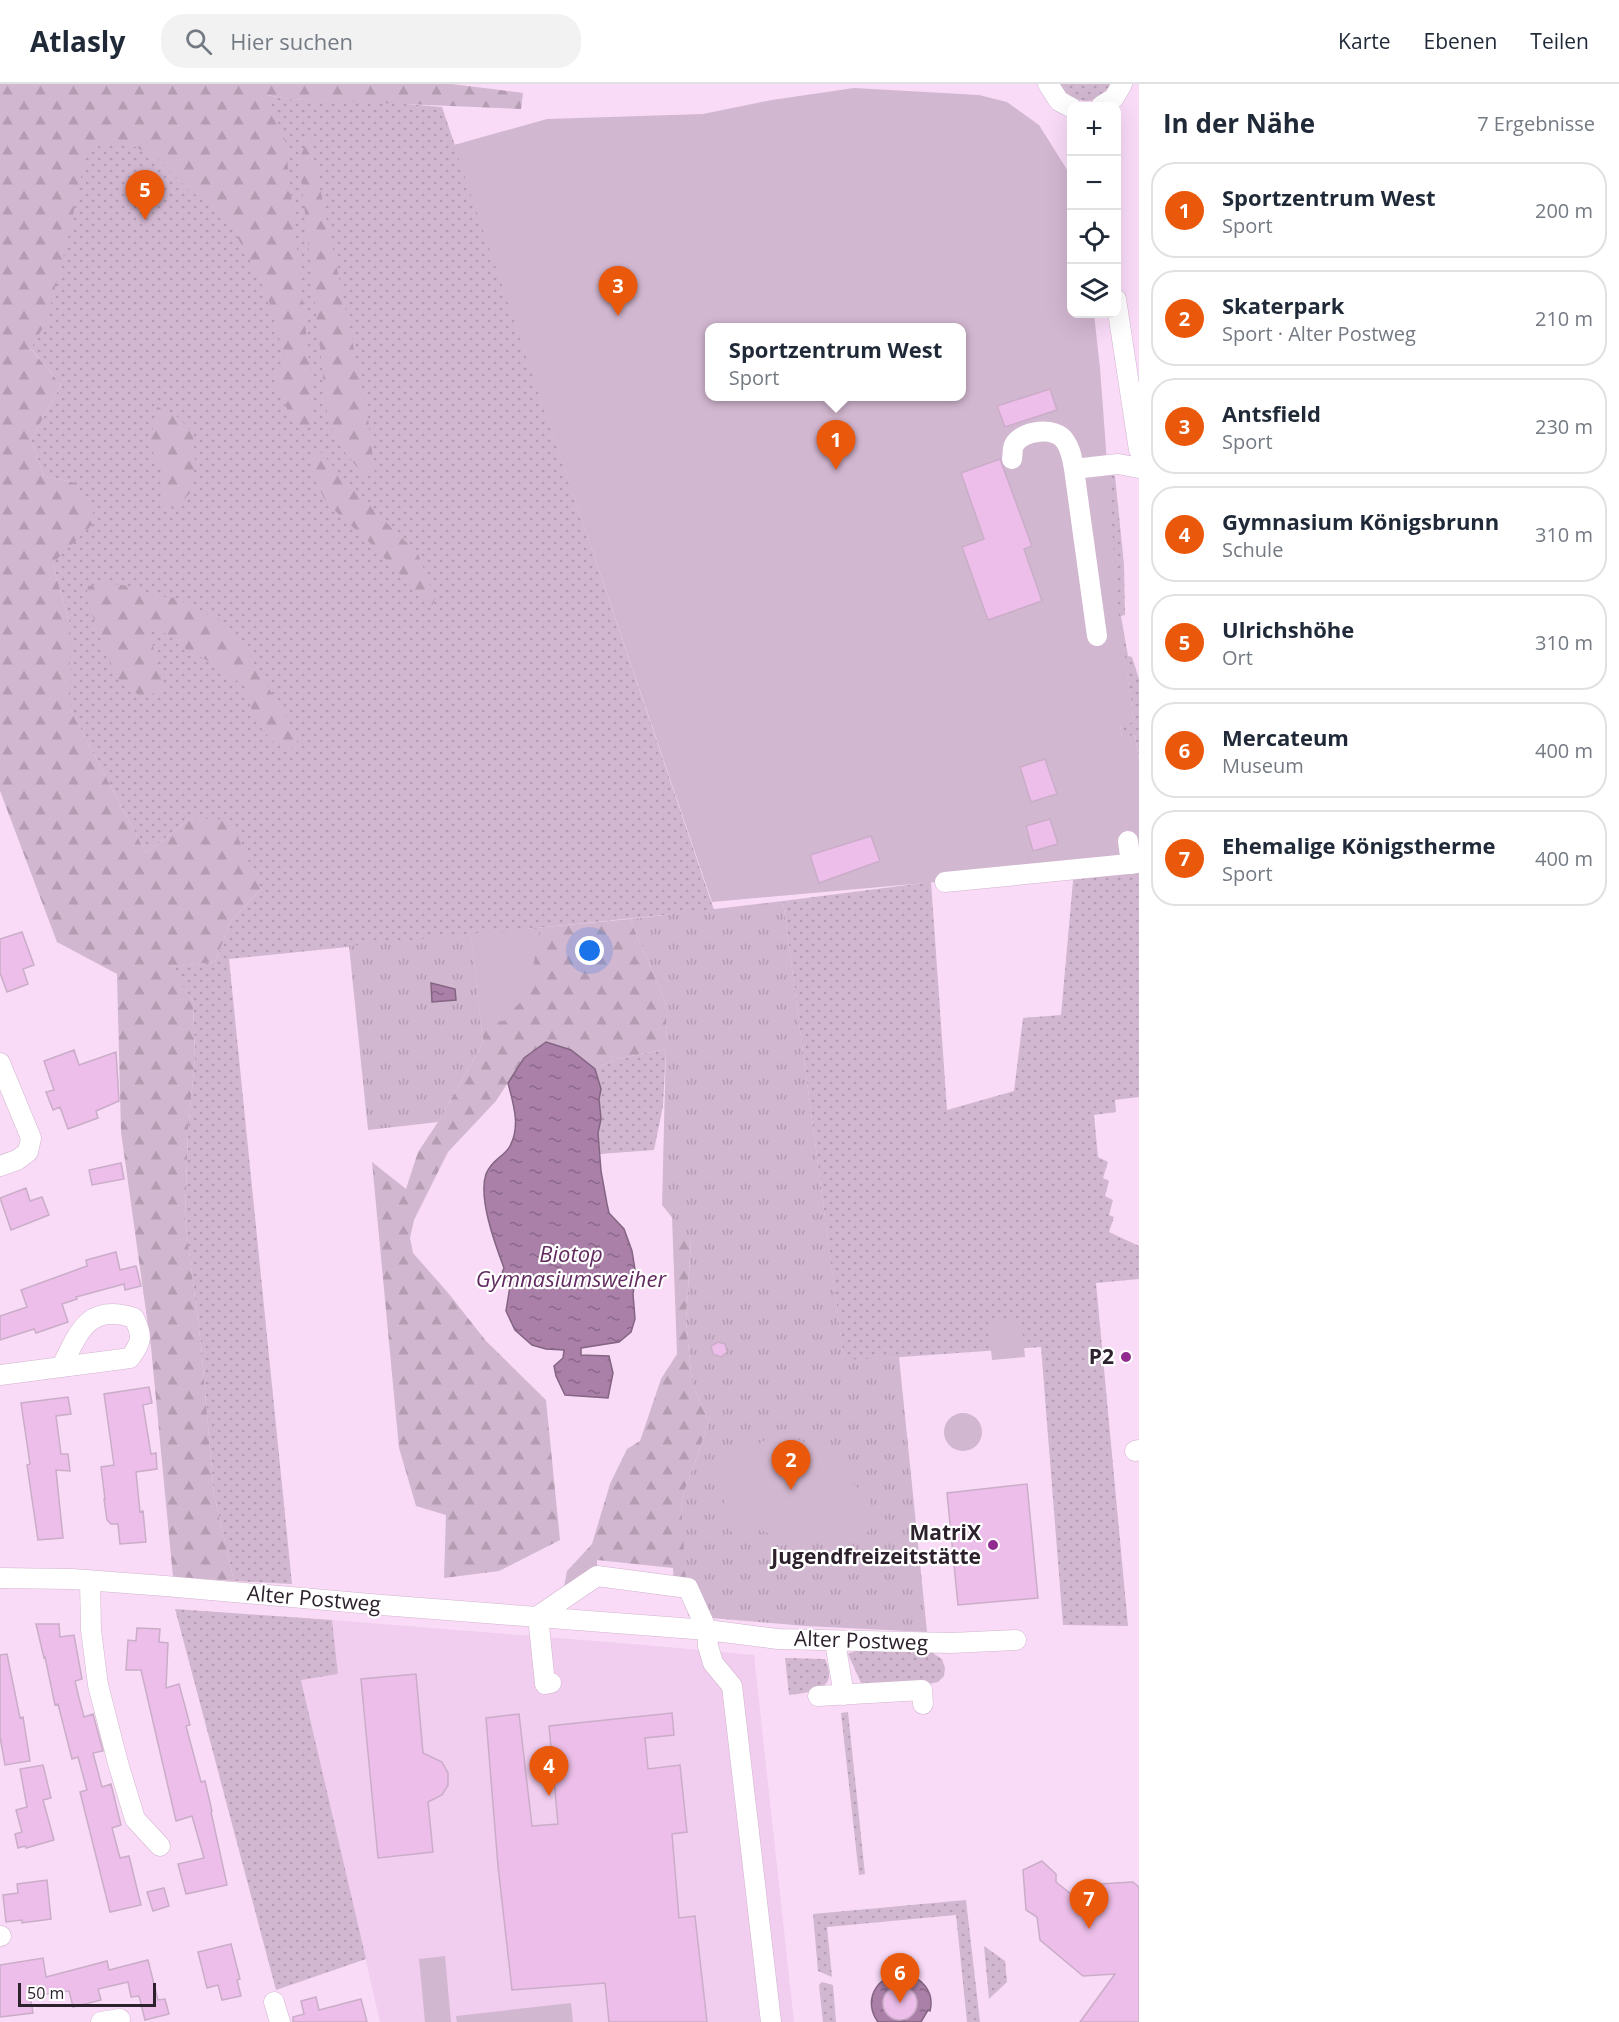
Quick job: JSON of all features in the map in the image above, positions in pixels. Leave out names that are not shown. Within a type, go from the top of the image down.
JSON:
[{"type":"street","points":[[1047,84],[1067,107]]},
{"type":"street","points":[[1109,102],[1122,84]]},
{"type":"street","points":[[1119,318],[1139,450]]},
{"type":"street","points":[[1012,459],[1013,447],[1019,439],[1036,433],[1052,431],[1064,439],[1070,450],[1097,636]]},
{"type":"street","points":[[1074,469],[1118,464],[1139,468]]},
{"type":"street","points":[[945,882],[1135,864],[1128,841]]},
{"type":"street","points":[[0,1063],[31,1138],[28,1152],[17,1160],[0,1166]]},
{"type":"street","points":[[0,1375],[62,1366]]},
{"type":"street","points":[[551,1683],[545,1684],[538,1616],[597,1576],[687,1588],[707,1630],[708,1646],[714,1663],[732,1686],[771,2022]]},
{"type":"street","name":"Alter Postweg","points":[[0,1578],[90,1581],[445,1620],[538,1616],[835,1642],[951,1643],[1016,1640]]},
{"type":"street","points":[[90,1581],[91,1630],[97,1674],[116,1755],[135,1819],[160,1846]]},
{"type":"street","points":[[835,1642],[844,1695]]},
{"type":"street","points":[[818,1696],[844,1695],[870,1701],[922,1690],[923,1704]]},
{"type":"street","points":[[274,2002],[280,2022]]},
{"type":"shaded area","points":[[332,1620],[754,1655],[794,2022],[380,2022],[301,1679],[338,1674]]},
{"type":"green space","points":[[0,84],[261,94],[288,99],[382,102],[442,107],[714,910],[229,959],[292,1584],[234,1581],[214,1495],[201,1345],[185,1219],[188,1131],[195,1058],[193,1001],[169,967],[215,962],[231,921],[261,889],[191,818],[146,853],[70,709],[70,626],[53,563],[76,483],[44,476],[31,440],[61,385],[0,311]]},
{"type":"green space","points":[[0,84],[452,84],[523,93],[521,109],[288,99],[267,95],[285,140],[311,378],[311,427],[294,425],[271,372],[285,360],[268,297],[250,259],[226,218],[189,190],[156,157],[123,141],[87,149],[67,243],[46,322],[31,349],[61,385],[31,440],[44,476],[76,483],[97,520],[53,563],[70,626],[70,709],[146,853],[191,818],[230,820],[261,889],[231,921],[215,962],[170,967],[193,1001],[195,1058],[188,1131],[185,1219],[201,1345],[214,1495],[234,1581],[173,1577],[151,1347],[121,1132],[117,974],[57,942],[0,791]]},
{"type":"green space","points":[[1058,84],[1112,84],[1099,97],[1085,101],[1071,96]]},
{"type":"green space","points":[[854,88],[979,95],[1007,102],[1039,125],[1067,170],[1067,318],[1094,318],[1118,610],[1134,722],[1120,725],[1122,737],[1135,735],[1139,760],[1139,864],[712,902],[454,145],[547,119],[703,114],[772,100]]},
{"type":"green space","points":[[309,136],[367,411],[375,474],[365,476],[341,448],[328,420],[299,160]]},
{"type":"green space","points":[[157,407],[174,414],[193,432],[195,462],[190,493],[175,509],[165,507],[160,488],[161,466],[149,446]]},
{"type":"green space","points":[[321,452],[348,484],[418,554],[435,599],[432,606],[339,515],[324,497],[314,474],[311,458]]},
{"type":"green space","points":[[1112,473],[1115,476],[1124,565],[1125,615],[1121,616],[1128,656],[1132,657],[1139,679],[1139,760],[1135,735],[1122,738],[1120,724],[1134,722],[1124,654],[1088,474]]},
{"type":"green space","points":[[107,583],[128,586],[151,596],[176,598],[220,620],[243,645],[299,739],[288,752],[272,741],[254,719],[246,688],[217,665],[188,651],[169,635],[148,626],[164,690],[141,697],[115,676],[86,598],[88,586]]},
{"type":"green space","points":[[1139,863],[1139,1097],[1115,1100],[1116,1112],[1094,1115],[1098,1157],[1108,1162],[1103,1178],[1109,1181],[1105,1196],[1113,1200],[1109,1215],[1114,1217],[1109,1232],[1139,1246],[1139,1279],[1096,1283],[1128,1626],[1063,1625],[1041,1347],[844,1361],[783,901],[931,882],[947,1110],[1014,1091],[1023,1018],[1061,1015],[1074,870]]},
{"type":"green space","points":[[783,901],[844,1360],[899,1357],[927,1632],[806,1626],[688,1616],[681,1501],[709,1422],[692,1384],[686,1320],[691,1241],[662,1205],[667,1006],[630,919]]},
{"type":"green space","points":[[630,919],[667,1006],[666,1049],[617,1059],[595,1069],[571,1050],[546,1042],[524,1058],[496,1101],[448,1152],[414,1220],[410,1238],[413,1253],[486,1341],[546,1400],[560,1540],[499,1571],[444,1578],[446,1515],[416,1506],[399,1448],[372,1162],[406,1189],[418,1152],[438,1122],[483,1043],[471,934]]},
{"type":"green space","points":[[540,928],[528,995],[508,1014],[509,1020],[481,1024],[471,934]]},
{"type":"green space","points":[[471,934],[483,1043],[438,1122],[368,1130],[349,946]]},
{"type":"green space","points":[[666,1049],[663,1106],[654,1150],[600,1154],[598,1133],[601,1120],[599,1099],[601,1089],[595,1069],[617,1059]]},
{"type":"green space","points":[[672,1216],[691,1240],[686,1320],[692,1384],[709,1422],[681,1501],[687,1578],[674,1584],[673,1568],[597,1560],[597,1576],[564,1587],[567,1571],[592,1544],[610,1484],[627,1449],[640,1441],[661,1379],[677,1354]]},
{"type":"green space","points":[[1021,1318],[1025,1357],[992,1360],[988,1321]]},
{"type":"green space","points":[[963,1413],[977,1418],[982,1432],[977,1446],[963,1451],[949,1446],[944,1432],[949,1418]]},
{"type":"green space","points":[[790,1437],[829,1453],[844,1475],[867,1498],[873,1512],[869,1529],[862,1540],[849,1543],[831,1538],[811,1537],[798,1538],[781,1546],[766,1532],[739,1534],[728,1529],[722,1511],[725,1497],[718,1477],[722,1460],[737,1448]]},
{"type":"green space","points":[[175,1609],[332,1620],[338,1674],[301,1680],[366,1959],[276,1990]]},
{"type":"green space","points":[[858,1650],[928,1650],[942,1659],[945,1668],[944,1676],[938,1682],[924,1685],[869,1686],[861,1683],[848,1654]]},
{"type":"green space","points":[[785,1658],[825,1659],[829,1670],[826,1684],[814,1691],[789,1695]]},
{"type":"green space","points":[[848,1712],[865,1874],[859,1875],[841,1713]]},
{"type":"green space","points":[[966,1900],[980,2022],[967,2022],[956,1915],[827,1927],[832,1977],[818,1971],[813,1914]]},
{"type":"green space","points":[[984,1946],[1005,1961],[1007,1982],[989,1999]]},
{"type":"green space","points":[[445,1956],[451,2022],[425,2022],[419,1959]]},
{"type":"green space","points":[[822,1982],[833,1985],[836,2022],[823,2022],[819,1985]]},
{"type":"green space","points":[[571,2003],[573,2022],[457,2022],[456,2016]]},
{"type":"water","points":[[431,983],[455,989],[456,1000],[432,1002]]},
{"type":"water","name":"Biotop Gymnasiumsweiher","points":[[546,1042],[571,1050],[595,1069],[601,1089],[599,1099],[601,1119],[598,1133],[601,1171],[607,1204],[609,1213],[624,1229],[632,1251],[636,1276],[633,1294],[635,1319],[631,1332],[619,1342],[581,1348],[581,1355],[609,1356],[613,1373],[608,1398],[565,1395],[554,1366],[563,1358],[564,1350],[532,1345],[515,1330],[506,1311],[510,1286],[502,1273],[504,1268],[486,1208],[484,1184],[486,1174],[491,1165],[510,1146],[515,1131],[515,1114],[508,1083],[524,1058]]},
{"type":"water","points":[[903,1973],[916,1978],[925,1986],[930,1997],[930,2011],[928,2010],[921,2022],[878,2022],[873,2014],[872,2005],[875,1990],[886,1978]]},
{"type":"building","points":[[1050,389],[1057,410],[1005,427],[997,406]]},
{"type":"building","points":[[1000,459],[1032,546],[1024,549],[1042,601],[988,620],[962,547],[984,539],[961,473]]},
{"type":"building","points":[[1045,759],[1057,794],[1031,802],[1020,767]]},
{"type":"building","points":[[1050,819],[1058,844],[1033,851],[1026,826]]},
{"type":"building","points":[[871,836],[880,861],[819,883],[810,855]]},
{"type":"building","points":[[22,932],[34,965],[23,969],[28,984],[7,992],[0,973],[0,939]]},
{"type":"building","points":[[74,1050],[79,1065],[116,1052],[119,1101],[96,1111],[98,1118],[68,1129],[60,1107],[53,1110],[46,1092],[54,1090],[44,1061]]},
{"type":"building","points":[[121,1163],[124,1179],[92,1185],[89,1170]]},
{"type":"building","points":[[26,1188],[30,1201],[42,1197],[49,1215],[11,1230],[0,1198]]},
{"type":"building","points":[[116,1252],[120,1270],[136,1266],[141,1286],[125,1290],[124,1284],[76,1297],[77,1299],[62,1304],[68,1322],[36,1333],[34,1329],[0,1340],[0,1316],[27,1307],[21,1290],[87,1266],[86,1260]]},
{"type":"building","points":[[718,1342],[725,1344],[727,1352],[721,1357],[713,1354],[711,1346]]},
{"type":"building","points":[[149,1387],[152,1403],[143,1405],[151,1454],[156,1453],[157,1469],[136,1472],[146,1542],[120,1544],[118,1524],[111,1524],[107,1520],[104,1499],[101,1467],[114,1465],[104,1394]]},
{"type":"building","points":[[68,1397],[71,1414],[56,1416],[61,1454],[68,1454],[70,1471],[56,1470],[63,1538],[38,1540],[21,1403]]},
{"type":"building","name":"MatriX Jugendfreizeitstätte","points":[[1027,1484],[1038,1598],[958,1605],[947,1493]]},
{"type":"building","points":[[36,1624],[59,1624],[60,1637],[74,1635],[82,1679],[75,1681],[79,1698],[84,1717],[93,1714],[103,1751],[93,1753],[102,1787],[111,1784],[121,1825],[112,1828],[120,1858],[129,1856],[141,1905],[110,1912],[80,1792],[87,1790],[78,1757],[72,1759],[58,1704],[55,1705]]},
{"type":"building","points":[[137,1628],[160,1629],[159,1642],[168,1643],[166,1688],[179,1684],[190,1725],[186,1726],[201,1782],[205,1781],[227,1885],[186,1894],[178,1864],[204,1858],[192,1816],[176,1821],[141,1670],[126,1670],[128,1640],[136,1641]]},
{"type":"building","points":[[7,1654],[20,1718],[23,1717],[30,1761],[5,1765],[0,1737],[0,1655]]},
{"type":"building","points":[[416,1674],[423,1753],[442,1762],[448,1773],[448,1785],[442,1795],[428,1802],[433,1852],[378,1858],[361,1679]]},
{"type":"building","points":[[672,1713],[674,1735],[645,1738],[648,1769],[680,1765],[687,1832],[672,1834],[679,1918],[695,1916],[707,2022],[609,2022],[605,1983],[512,1990],[498,1866],[486,1718],[519,1714],[532,1826],[558,1824],[549,1726]]},
{"type":"building","points":[[43,1765],[51,1798],[43,1800],[54,1840],[18,1848],[15,1834],[22,1832],[16,1810],[27,1807],[20,1769]]},
{"type":"building","points":[[1042,1861],[1056,1874],[1056,1882],[1071,1894],[1080,1885],[1133,1882],[1139,1887],[1139,2022],[1080,2022],[1115,1974],[1083,1976],[1040,1940],[1037,1917],[1026,1910],[1023,1870]]},
{"type":"building","points":[[47,1880],[51,1919],[22,1923],[22,1920],[6,1922],[3,1895],[18,1893],[17,1884]]},
{"type":"building","points":[[164,1888],[169,1906],[153,1911],[147,1892]]},
{"type":"building","points":[[231,1944],[240,1979],[237,1980],[241,1996],[222,2000],[218,1985],[207,1988],[198,1952]]},
{"type":"building","points":[[43,1958],[46,1977],[107,1961],[109,1970],[148,1960],[158,2000],[165,1999],[169,2014],[145,2020],[139,1996],[131,1997],[128,1982],[98,1989],[101,2000],[73,2007],[69,1991],[30,1996],[33,2013],[0,2017],[0,1965]]},
{"type":"building","points":[[900,1986],[912,1991],[917,2003],[912,2015],[900,2020],[888,2015],[883,2003],[888,1991]]},
{"type":"building","points":[[316,1997],[319,2010],[361,1999],[367,2022],[293,2022],[293,2017],[304,2014],[301,2001]]},
{"type":"place","name":"Ulrichshöhe","points":[[145,220]]},
{"type":"place","name":"Antsfield","points":[[618,316]]},
{"type":"place","name":"Sportzentrum West","points":[[836,470]]},
{"type":"place","name":"P2","points":[[1126,1357]]},
{"type":"place","name":"Skaterpark","points":[[791,1490]]},
{"type":"place","name":"MatriX Jugendfreizeitstätte","points":[[993,1545]]},
{"type":"place","name":"Gymnasium Königsbrunn","points":[[549,1796]]},
{"type":"place","name":"Ehemalige Königstherme","points":[[1089,1929]]},
{"type":"place","name":"Mercateum","points":[[900,2003]]}]
